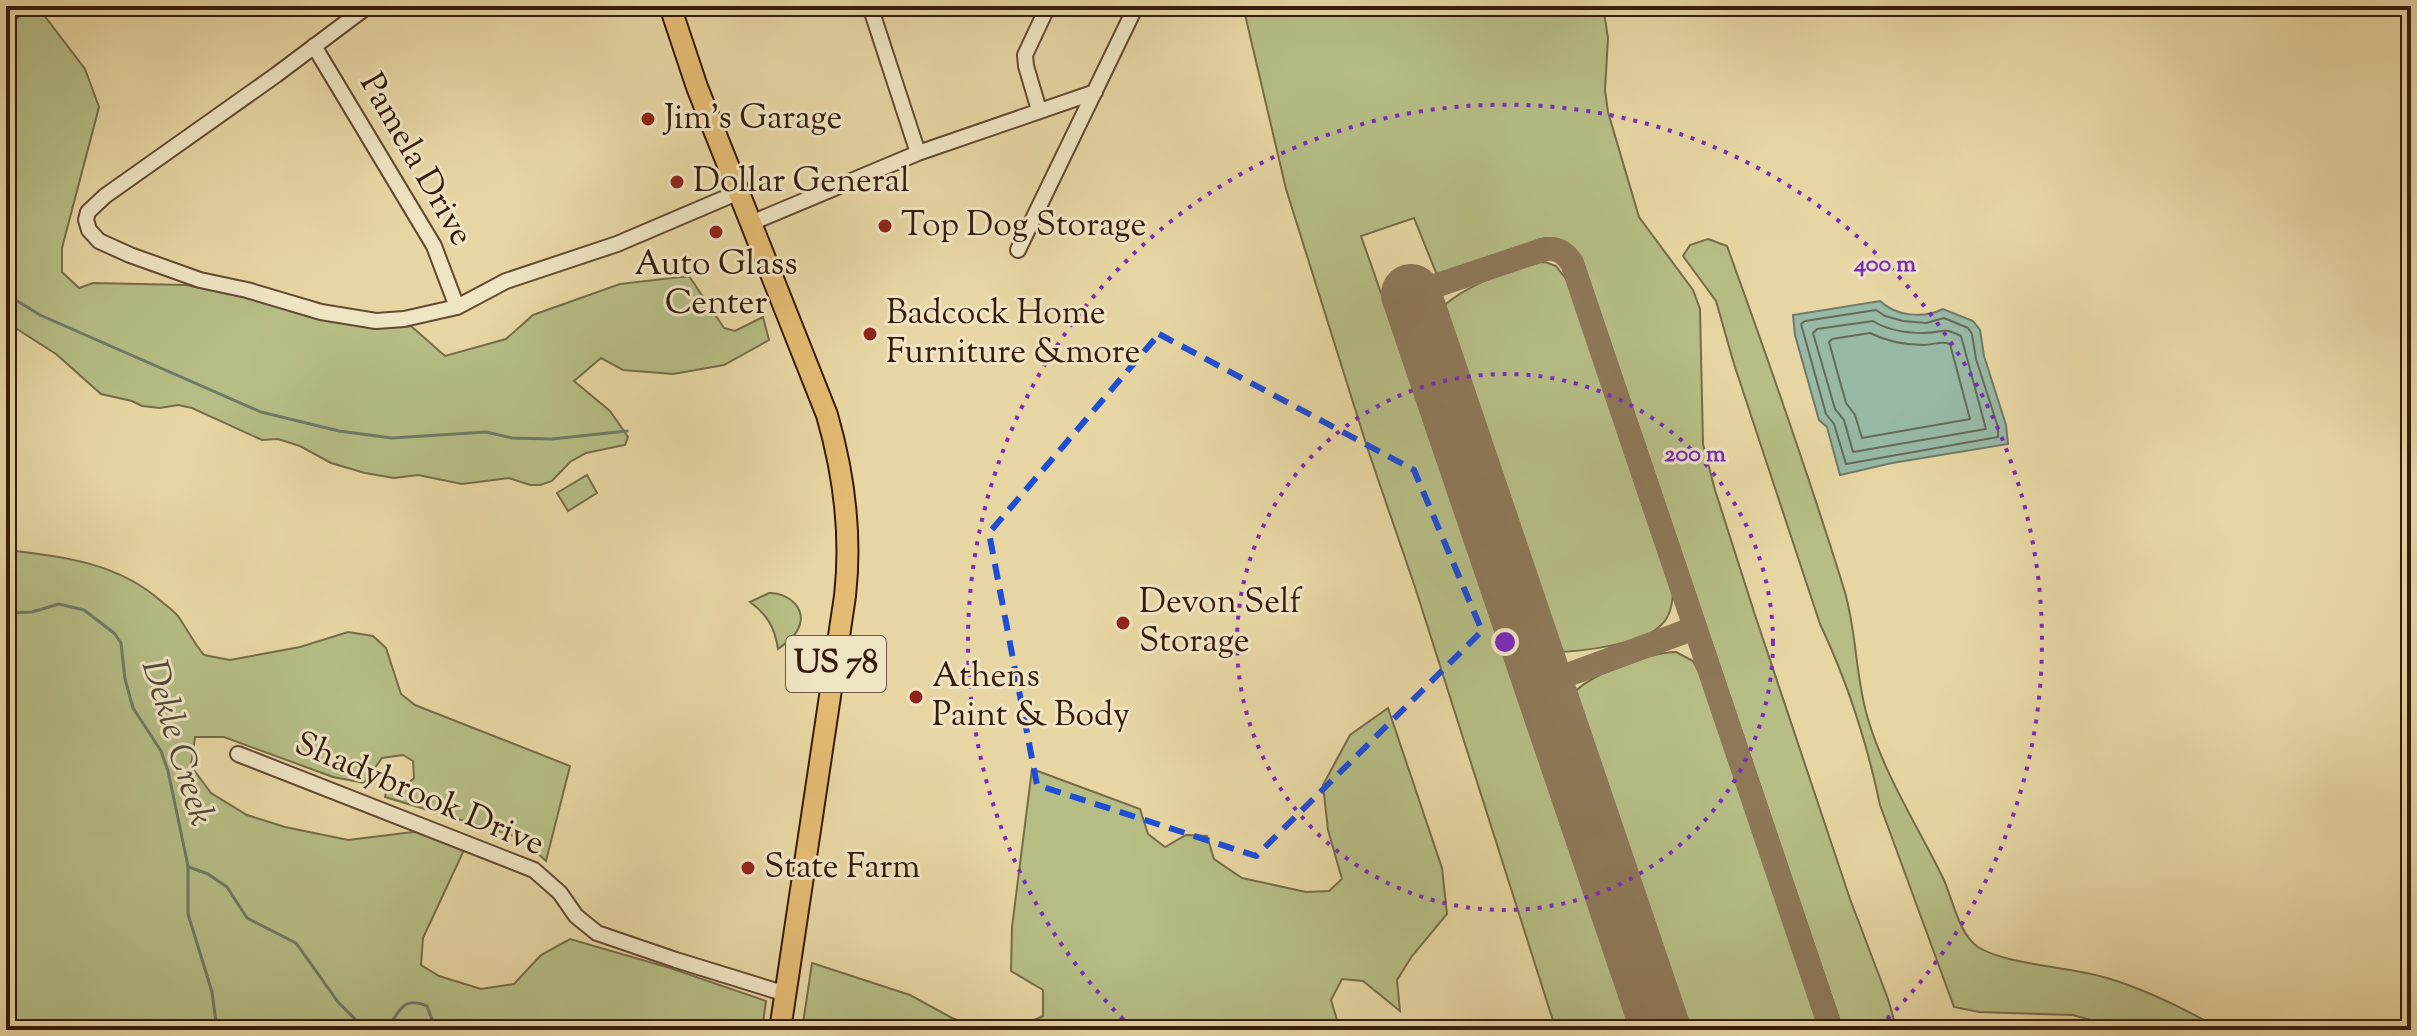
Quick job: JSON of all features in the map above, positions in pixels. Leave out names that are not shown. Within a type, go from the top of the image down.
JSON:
[{"type":"highway","name":"US 78","points":[[670,6],[697,87],[827,415],[843,482],[848,538],[847,580],[780,1030]]},
{"type":"street","points":[[368,6],[105,196],[88,212],[86,220],[89,230],[99,241],[165,269],[321,312],[376,321],[404,319],[457,307],[506,281],[617,244],[739,192]]},
{"type":"street","points":[[870,6],[918,153]]},
{"type":"street","points":[[1039,110],[1025,55],[1048,6]]},
{"type":"street","points":[[1018,250],[1136,6]]},
{"type":"street","name":"Pamela Drive","points":[[314,46],[434,246],[457,307]]},
{"type":"street","points":[[751,223],[918,153],[1095,92]]},
{"type":"street","name":"Shadybrook Drive","points":[[238,754],[534,870],[560,893],[576,916],[597,933],[786,994]]},
{"type":"highlighted area","points":[[1159,334],[1414,470],[1482,631],[1256,856],[1037,785],[989,533]]},
{"type":"green space","points":[[34,6],[85,69],[99,107],[62,248],[62,272],[79,288],[93,283],[186,285],[258,300],[329,321],[377,327],[411,326],[445,356],[506,339],[533,315],[620,284],[689,276],[724,328],[735,331],[763,317],[769,340],[724,365],[673,374],[623,370],[601,358],[574,381],[610,411],[628,437],[625,445],[586,453],[570,462],[552,481],[540,485],[509,478],[462,484],[418,475],[394,478],[365,473],[331,463],[300,446],[278,439],[262,440],[192,408],[178,405],[160,408],[142,406],[101,394],[56,354],[6,322],[6,26]]},
{"type":"green space","points":[[1243,6],[1603,6],[1608,38],[1605,90],[1608,112],[1639,217],[1693,290],[1700,309],[1703,444],[1715,490],[1850,899],[1897,1030],[1843,1030],[1581,257],[1566,242],[1545,238],[1437,275],[1414,218],[1361,236],[1381,293],[1388,292],[1637,1030],[1556,1030],[1286,189]]},
{"type":"green space","points":[[1708,239],[1727,246],[1802,459],[1848,605],[1864,703],[1875,740],[1971,941],[2006,958],[2092,974],[2122,983],[2166,1001],[2222,1030],[2125,1030],[2073,1015],[1979,1012],[1954,1007],[1880,805],[1855,713],[1820,624],[1716,301],[1683,256],[1690,245]]},
{"type":"green space","points":[[1545,262],[1556,266],[1569,283],[1673,593],[1668,616],[1650,633],[1610,646],[1566,652],[1555,652],[1440,310],[1460,294],[1489,279],[1520,267]]},
{"type":"green space","points":[[587,475],[597,493],[568,511],[557,493]]},
{"type":"green space","points":[[6,550],[69,559],[127,578],[178,616],[204,655],[230,660],[300,647],[348,632],[373,636],[386,648],[401,694],[415,705],[570,766],[546,861],[521,838],[385,797],[386,791],[403,788],[414,778],[413,761],[403,755],[382,758],[364,783],[333,777],[224,737],[195,737],[191,766],[211,793],[247,815],[285,827],[348,840],[421,831],[464,850],[423,938],[421,965],[439,976],[481,989],[514,984],[541,955],[570,939],[670,968],[766,1001],[762,1030],[6,1030]]},
{"type":"green space","points":[[769,593],[790,599],[799,609],[800,623],[795,634],[778,649],[769,622],[750,602]]},
{"type":"green space","points":[[1676,652],[1693,661],[1702,678],[1820,1030],[1681,1030],[1570,698],[1588,682],[1618,667],[1650,656]]},
{"type":"green space","points":[[1388,708],[1442,868],[1447,914],[1412,956],[1397,980],[1400,1011],[1363,981],[1342,979],[1331,1000],[1340,1030],[986,1030],[1043,1016],[1043,990],[1011,971],[1012,927],[1032,769],[1140,809],[1148,834],[1165,847],[1186,835],[1207,836],[1214,859],[1242,878],[1306,892],[1329,891],[1342,879],[1328,830],[1323,785],[1350,735]]},
{"type":"green space","points":[[812,963],[910,995],[982,1030],[802,1030]]},
{"type":"water","points":[[1880,301],[1902,313],[1918,315],[1943,309],[1973,321],[1980,330],[1984,356],[2006,425],[2008,444],[1840,475],[1827,427],[1819,420],[1795,335],[1793,315]]},
{"type":"waterway","points":[[6,294],[40,315],[261,412],[339,431],[392,438],[486,432],[512,438],[552,439],[627,431]]},
{"type":"waterway","name":"Dekle Creek","points":[[6,613],[32,612],[59,604],[84,610],[114,633],[121,643],[125,679],[133,708],[161,751],[168,771],[188,866],[188,914],[212,992],[217,1030]]},
{"type":"waterway","points":[[189,867],[208,874],[227,887],[247,918],[296,943],[338,1002],[366,1030]]},
{"type":"waterway","points":[[383,1030],[400,1009],[410,1003],[427,1006],[436,1030]]},
{"type":"waterway","points":[[548,1030],[567,1024],[586,1030]]},
{"type":"taxiway","points":[[1411,294],[1542,250],[1559,251],[1572,263],[1831,1030]]},
{"type":"taxiway","points":[[1543,684],[1695,628]]},
{"type":"runway","points":[[1411,294],[1661,1030]]},
{"type":"place","name":"Jim's Garage","points":[[648,119]]},
{"type":"place","name":"Dollar General","points":[[677,182]]},
{"type":"place","name":"Top Dog Storage","points":[[885,226]]},
{"type":"place","name":"Auto Glass Center","points":[[716,232]]},
{"type":"place","name":"Badcock Home Furniture &more","points":[[870,334]]},
{"type":"place","name":"Devon Self Storage","points":[[1123,623]]},
{"type":"place","name":"Athens Paint & Body","points":[[916,697]]},
{"type":"place","name":"State Farm","points":[[748,868]]}]
